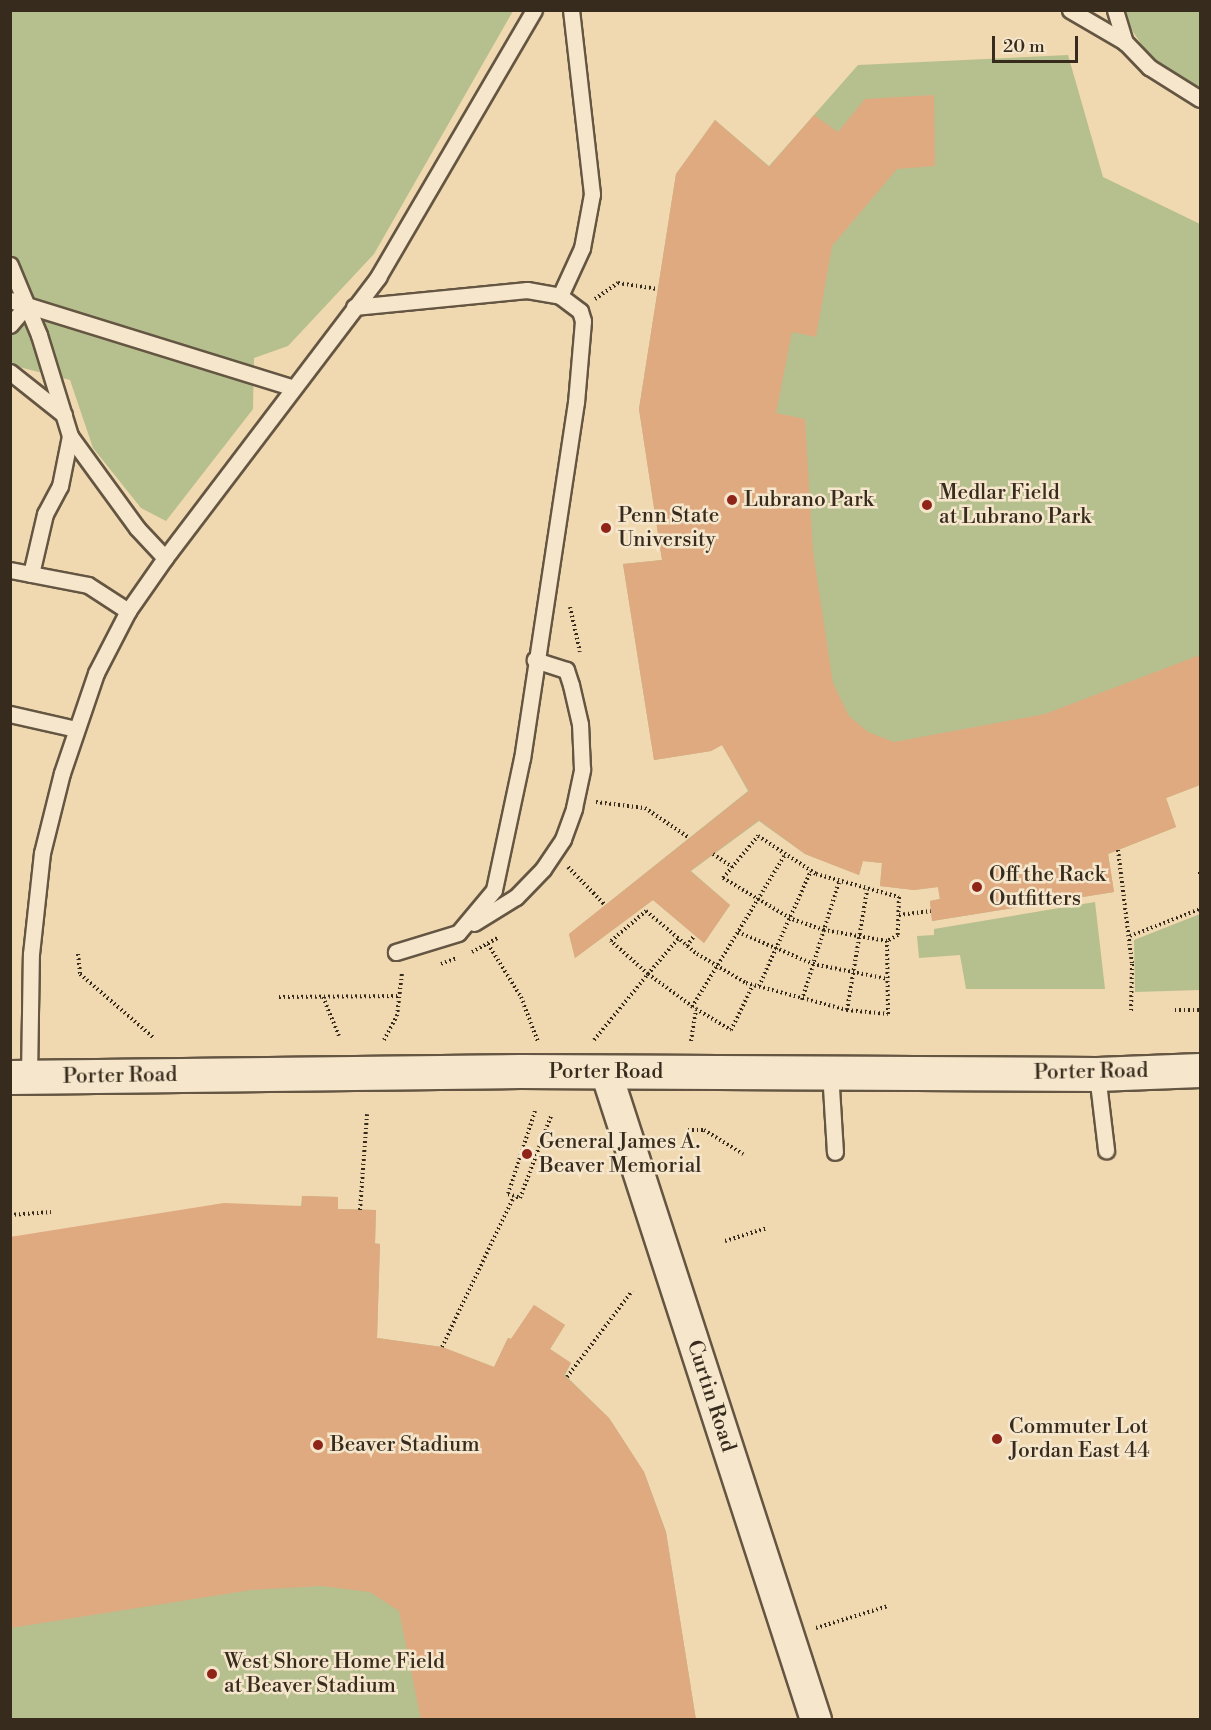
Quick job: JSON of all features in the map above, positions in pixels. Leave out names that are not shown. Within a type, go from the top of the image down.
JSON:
[{"type":"street","name":"Porter Road","points":[[20,1077],[830,1071],[1097,1074],[1200,1070]]},
{"type":"street","name":"Curtin Road","points":[[606,1072],[816,1719]]},
{"type":"lane","points":[[20,1077],[42,853],[76,729],[96,673],[128,611],[165,558],[378,277],[534,10]]},
{"type":"lane","points":[[560,296],[582,248],[592,194],[571,10]]},
{"type":"lane","points":[[1070,10],[1125,42],[1149,67],[1200,99]]},
{"type":"lane","points":[[1115,10],[1125,42]]},
{"type":"lane","points":[[10,265],[27,305],[70,436],[137,528],[165,558]]},
{"type":"lane","points":[[354,307],[527,290],[560,296],[580,310],[584,334],[576,402],[518,779],[494,890],[459,933]]},
{"type":"lane","points":[[10,300],[294,388]]},
{"type":"lane","points":[[10,325],[27,305]]},
{"type":"lane","points":[[10,372],[65,416]]},
{"type":"lane","points":[[31,574],[45,514],[60,486],[70,436]]},
{"type":"lane","points":[[10,570],[88,585],[128,611]]},
{"type":"lane","points":[[396,952],[459,933],[516,897],[543,869],[563,839],[574,808],[582,770],[580,724],[566,670],[535,660]]},
{"type":"lane","points":[[10,714],[76,729]]},
{"type":"lane","points":[[830,1071],[835,1152]]},
{"type":"lane","points":[[1097,1074],[1106,1150]]},
{"type":"path","points":[[580,310],[618,283],[658,290]]},
{"type":"path","points":[[595,802],[645,808],[688,837]]},
{"type":"path","points":[[758,836],[784,856],[811,872],[839,882],[898,897],[898,935],[887,941],[860,938],[824,930],[790,918],[723,878],[732,867],[758,836]]},
{"type":"path","points":[[1118,850],[1130,936],[1131,1011]]},
{"type":"path","points":[[713,854],[732,867]]},
{"type":"path","points":[[691,1042],[694,1008],[716,967],[784,856]]},
{"type":"path","points":[[567,867],[605,905]]},
{"type":"path","points":[[811,872],[776,950],[756,986],[731,1030],[694,1008],[648,974],[611,941],[646,911],[678,939],[716,967],[756,986],[846,1010],[888,1014],[887,941]]},
{"type":"path","points":[[802,1000],[839,882]]},
{"type":"path","points":[[846,1010],[867,890]]},
{"type":"path","points":[[1130,936],[1200,909]]},
{"type":"path","points":[[898,915],[930,911]]},
{"type":"path","points":[[623,922],[627,927]]},
{"type":"path","points":[[738,932],[813,964],[853,975],[888,979]]},
{"type":"path","points":[[687,946],[694,936]]},
{"type":"path","points":[[591,1043],[678,939]]},
{"type":"path","points":[[488,944],[521,997],[538,1044]]},
{"type":"path","points":[[78,954],[80,974],[154,1038]]},
{"type":"path","points":[[279,997],[400,996]]},
{"type":"path","points":[[323,997],[339,1036]]},
{"type":"path","points":[[1176,1010],[1200,1010]]},
{"type":"path","points":[[535,1111],[508,1194],[520,1198],[551,1116]]},
{"type":"path","points":[[360,1210],[367,1114]]},
{"type":"path","points":[[688,1130],[704,1130],[743,1154]]},
{"type":"path","points":[[442,1347],[514,1196]]},
{"type":"path","points":[[10,1215],[51,1212]]},
{"type":"path","points":[[724,1240],[767,1228]]},
{"type":"path","points":[[567,1377],[632,1291]]},
{"type":"path","points":[[815,1629],[888,1606]]},
{"type":"green space","points":[[11,11],[513,11],[374,254],[288,346],[254,358],[253,409],[166,521],[141,508],[93,448],[70,380],[11,365]]},
{"type":"green space","points":[[1119,11],[1200,11],[1200,88],[1150,57]]},
{"type":"green space","name":"Medlar Field at Lubrano Park","points":[[1068,55],[1103,177],[1200,224],[1200,785],[1166,798],[1176,827],[1108,854],[1114,892],[932,921],[930,901],[940,899],[938,887],[914,890],[880,886],[882,863],[863,861],[859,875],[805,854],[759,821],[691,871],[730,905],[704,943],[653,900],[575,958],[569,934],[748,791],[722,745],[711,751],[654,760],[623,564],[662,560],[639,409],[676,174],[715,120],[769,166],[858,65]]},
{"type":"green space","points":[[1095,902],[1105,989],[966,989],[960,955],[919,958],[917,936],[934,935],[934,929]]},
{"type":"green space","points":[[1200,914],[1200,990],[1135,992],[1134,940]]},
{"type":"green space","name":"Beaver Stadium","points":[[302,1196],[338,1197],[338,1209],[376,1210],[375,1243],[380,1244],[377,1338],[442,1347],[494,1367],[508,1338],[511,1339],[534,1305],[565,1325],[550,1349],[571,1363],[565,1375],[609,1418],[644,1472],[666,1532],[696,1720],[11,1720],[11,1237],[301,1206]]},
{"type":"building","name":"Lubrano Park","points":[[934,95],[935,166],[897,169],[832,246],[816,337],[792,332],[776,413],[805,419],[813,552],[833,683],[849,716],[868,732],[894,742],[1045,714],[1200,655],[1200,785],[1166,798],[1176,827],[1108,854],[1114,892],[932,921],[930,901],[940,899],[938,887],[914,890],[880,886],[882,863],[863,861],[859,875],[805,854],[759,820],[690,871],[730,905],[704,943],[653,900],[575,958],[569,934],[749,791],[722,745],[711,751],[654,760],[623,564],[662,560],[639,409],[676,174],[715,120],[769,167],[814,115],[838,132],[865,99]]},
{"type":"building","name":"Beaver Stadium","points":[[302,1196],[338,1197],[338,1209],[376,1210],[375,1244],[380,1244],[377,1338],[442,1347],[494,1367],[508,1338],[511,1339],[534,1305],[565,1325],[550,1349],[571,1363],[564,1375],[609,1418],[644,1472],[666,1532],[696,1720],[421,1720],[399,1611],[370,1592],[321,1586],[251,1590],[10,1628],[10,1237],[224,1203],[302,1206]]},
{"type":"place","name":"Lubrano Park","points":[[732,500]]},
{"type":"place","name":"Medlar Field at Lubrano Park","points":[[927,505]]},
{"type":"place","name":"Penn State University","points":[[606,528]]},
{"type":"place","name":"Off the Rack Outfitters","points":[[977,887]]},
{"type":"place","name":"General James A. Beaver Memorial","points":[[527,1154]]},
{"type":"place","name":"Commuter Lot Jordan East 44","points":[[997,1439]]},
{"type":"place","name":"Beaver Stadium","points":[[318,1445]]},
{"type":"place","name":"West Shore Home Field at Beaver Stadium","points":[[212,1674]]}]
